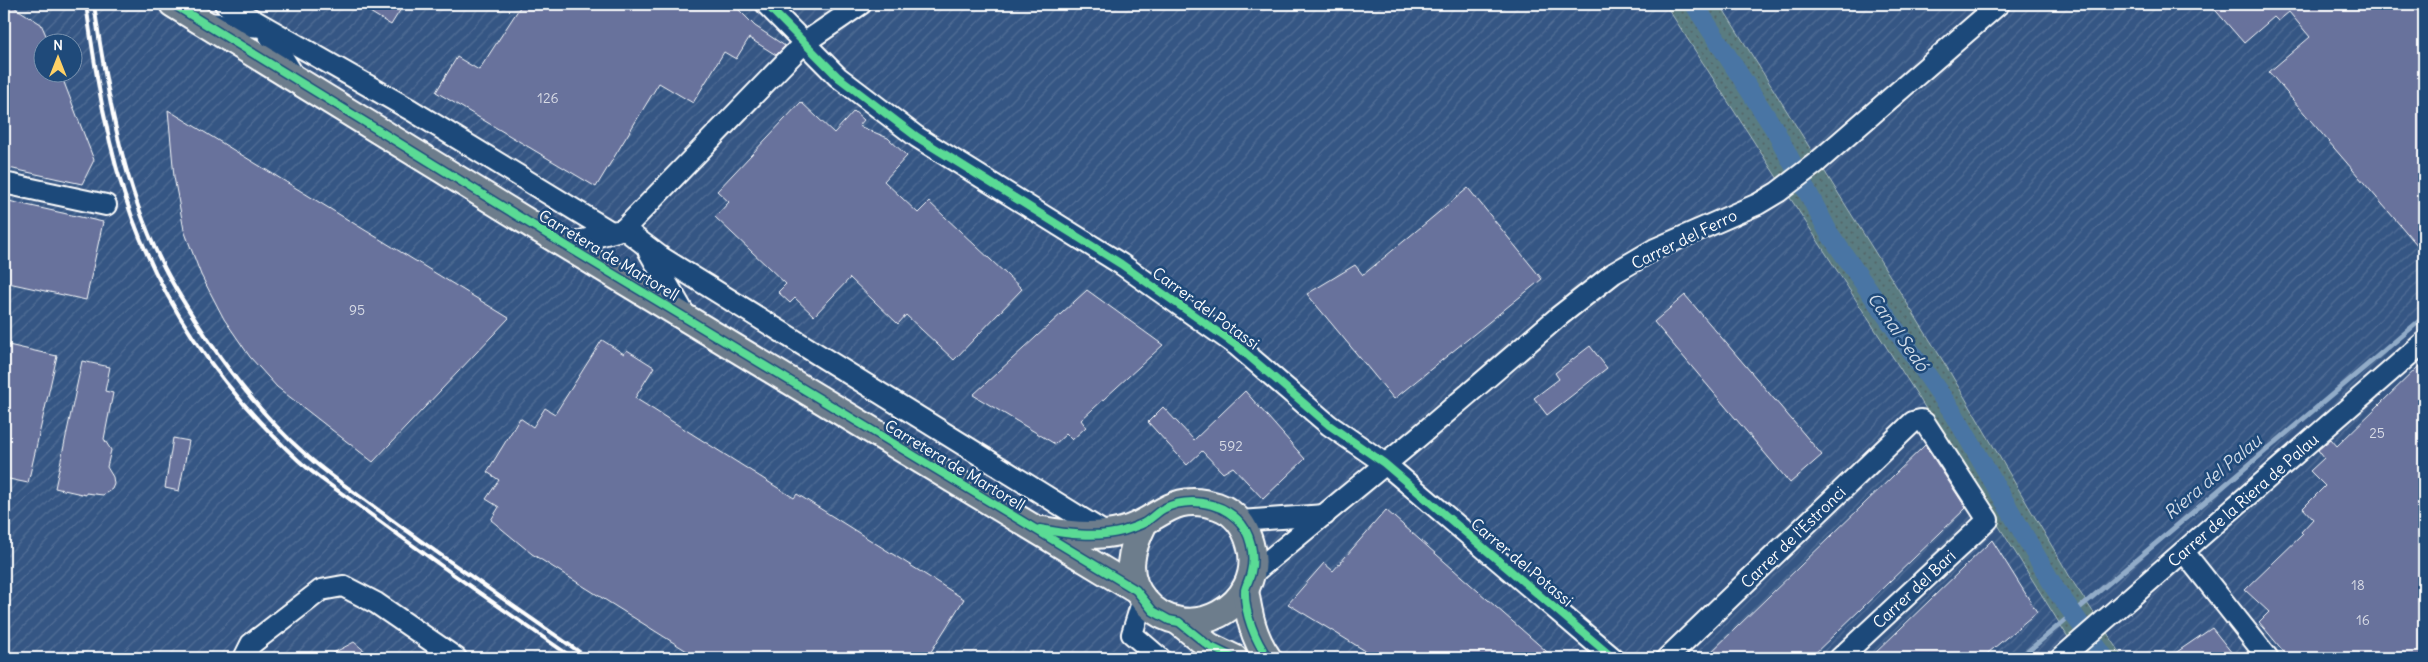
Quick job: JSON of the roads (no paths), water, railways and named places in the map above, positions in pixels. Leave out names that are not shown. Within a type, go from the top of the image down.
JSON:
[{"type":"main road","name":"Carretera de Martorell","points":[[173,4],[1139,594],[1153,611],[1169,620],[1179,622],[1205,621],[1228,609],[1248,582]]},
{"type":"main road","name":"Carretera de Martorell","points":[[1032,528],[1064,534],[1107,534],[1144,523],[1164,509],[1186,502],[1198,502],[1220,507],[1240,521]]},
{"type":"main road","points":[[1240,521],[1246,530],[1252,548],[1253,557],[1248,582],[1252,628],[1258,645],[1268,658]]},
{"type":"main road","points":[[1139,594],[1131,575],[1132,554],[1144,523]]},
{"type":"main road","name":"Carretera de Martorell","points":[[1179,622],[1209,646],[1234,658]]},
{"type":"street","points":[[225,4],[617,231],[804,43],[861,4]]},
{"type":"street","name":"Carrer del Potassi","points":[[766,4],[838,78],[917,137],[1121,264],[1236,345],[1329,425],[1384,463],[1613,658]]},
{"type":"street","name":"Carrer del Ferro","points":[[1248,582],[1384,463],[1417,438],[1558,317],[1614,273],[1655,249],[1758,204],[1778,192],[1816,163],[1999,4]]},
{"type":"street","name":"Carretera de Martorell","points":[[205,23],[264,27],[296,79]]},
{"type":"street","points":[[4,183],[106,205]]},
{"type":"street","name":"Carretera de Martorell","points":[[565,245],[617,231],[645,245],[661,257],[1107,534]]},
{"type":"street","name":"Carretera de Martorell","points":[[645,245],[688,320]]},
{"type":"street","name":"Carrer de la Riera de Palau","points":[[2065,654],[2424,342]]},
{"type":"street","name":"Carrer del Bari","points":[[1840,658],[1988,520],[1925,423],[1921,420]]},
{"type":"street","name":"Carrer de l'Estronci","points":[[1667,658],[1913,422],[1921,420]]},
{"type":"street","points":[[1240,521],[1324,516]]},
{"type":"street","points":[[2184,552],[2268,658]]},
{"type":"street","points":[[244,658],[251,644],[321,590],[343,586],[376,603],[456,658]]},
{"type":"street","points":[[1139,594],[1132,634],[1160,658]]},
{"type":"waterway","name":"Canal Sedó","points":[[1694,4],[1775,130],[1829,233],[1954,414],[2056,590],[2105,658]]},
{"type":"waterway","name":"Riera del Palau","points":[[2020,658],[2424,317]]},
{"type":"railway","points":[[86,4],[98,85],[109,138],[132,217],[162,285],[180,317],[222,378],[271,434],[306,467],[443,567],[573,658]]},
{"type":"railway","points":[[94,4],[111,106],[138,206],[150,238],[171,280],[198,325],[229,370],[270,420],[322,468],[429,547],[588,658]]}]
